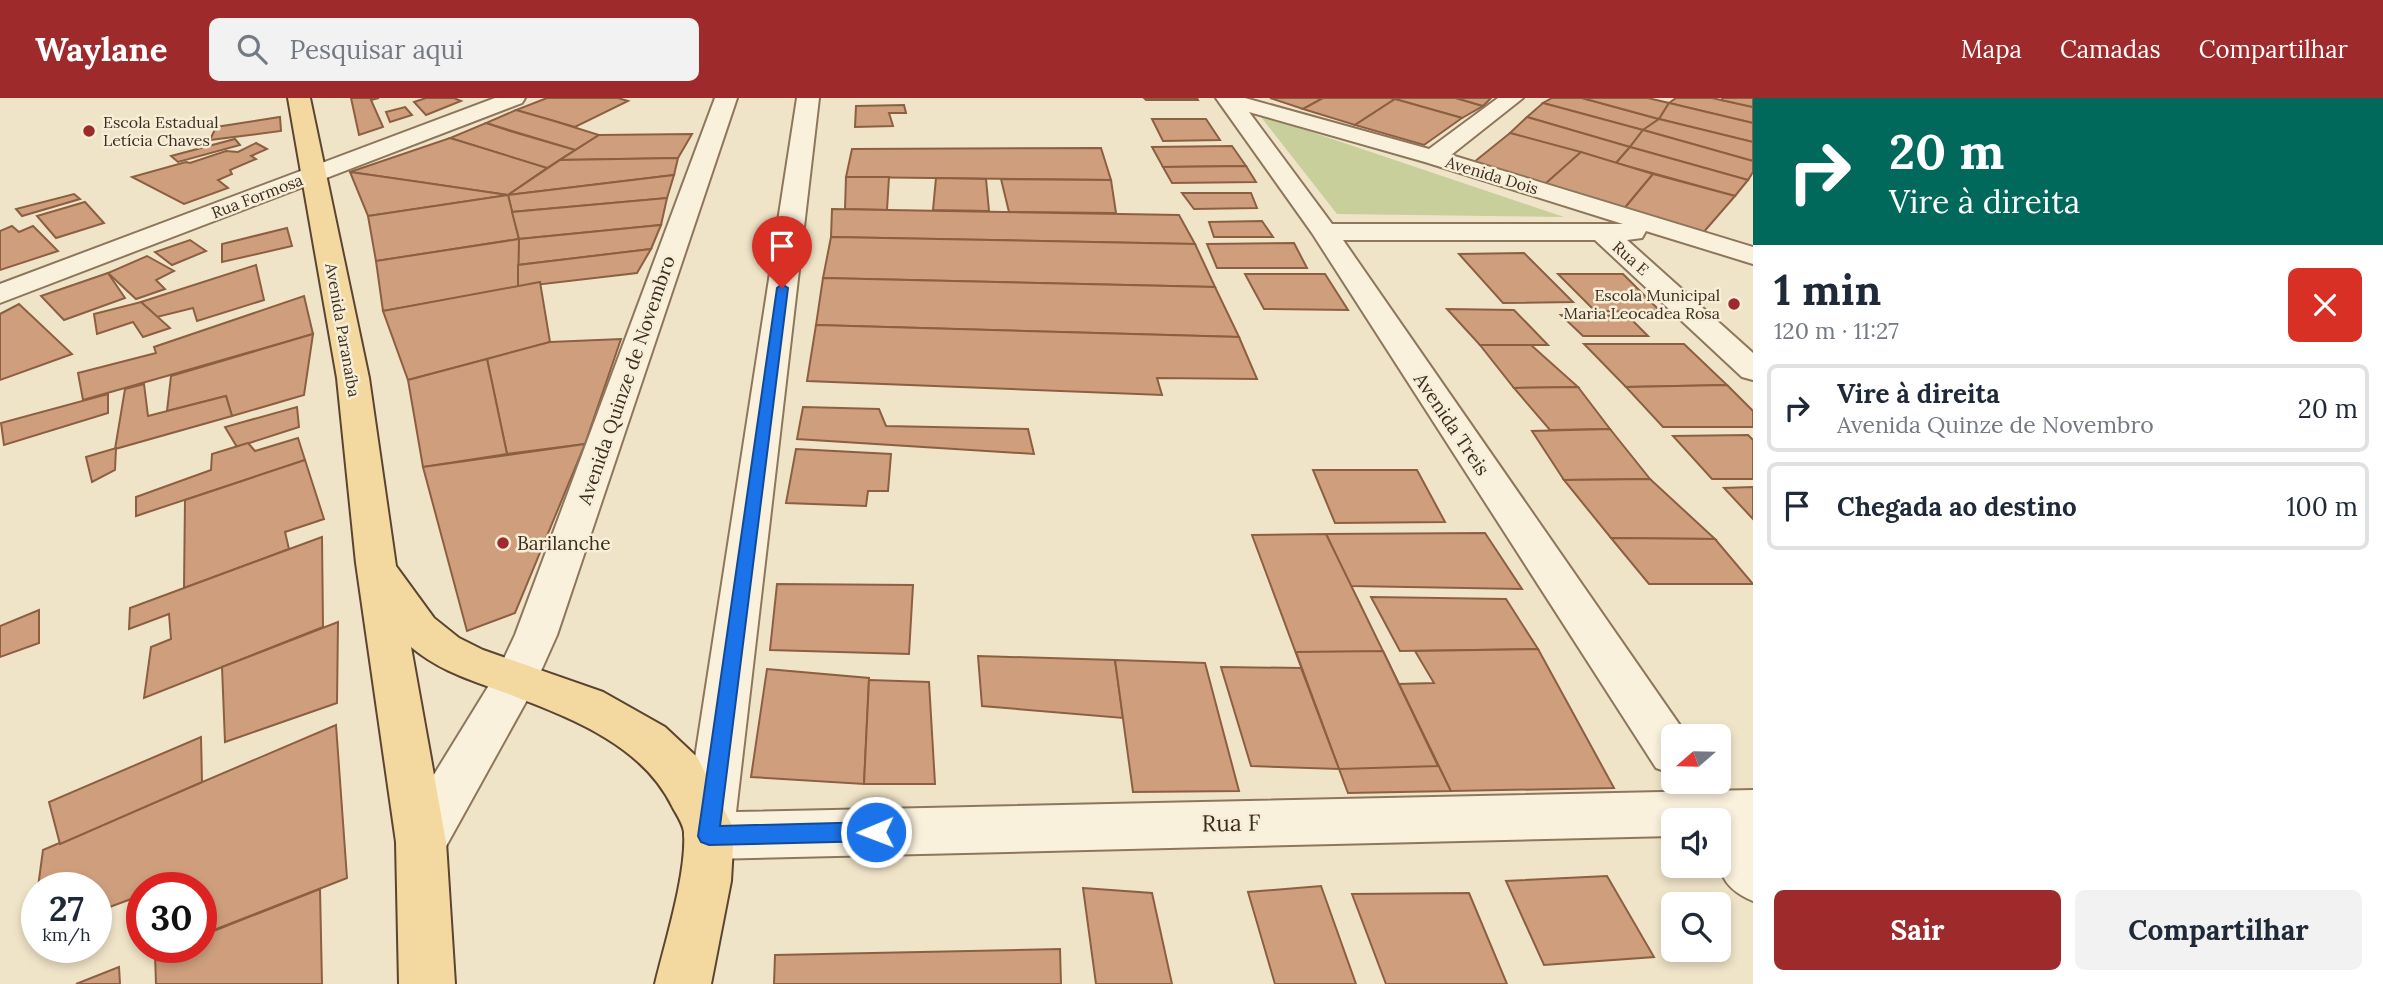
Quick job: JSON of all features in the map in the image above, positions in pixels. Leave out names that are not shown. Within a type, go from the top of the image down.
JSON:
[{"type":"main road","name":"Avenida Paranaíba","points":[[299,98],[353,378],[376,564]]},
{"type":"main road","points":[[376,564],[419,630],[444,650],[470,663],[587,705],[649,741],[680,772],[709,832],[705,881],[683,984]]},
{"type":"main road","points":[[376,564],[421,842],[427,984]]},
{"type":"street","name":"Rua Formosa","points":[[0,294],[514,98]]},
{"type":"street","name":"Avenida Quinze de Novembro","points":[[421,842],[517,678],[536,635],[726,98]]},
{"type":"street","points":[[709,832],[808,98]]},
{"type":"street","points":[[1433,157],[1512,98]]},
{"type":"street","name":"Avenida Dois","points":[[1227,99],[1433,157],[1680,233],[1745,246]]},
{"type":"street","name":"Avenida Treis","points":[[1227,99],[1324,232],[1661,736]]},
{"type":"street","name":"Rua E","points":[[1601,231],[1753,370]]},
{"type":"street","points":[[1324,232],[1680,233]]},
{"type":"street","name":"Rua F","points":[[709,832],[1661,811]]},
{"type":"street","points":[[1731,835],[1753,876]]},
{"type":"green space","points":[[1261,117],[1279,121],[1564,217],[1337,214]]},
{"type":"building","points":[[351,98],[379,98],[371,100],[383,127],[359,135]]},
{"type":"building","points":[[426,98],[454,98],[461,101],[426,115],[414,102]]},
{"type":"building","points":[[547,98],[618,98],[628,101],[575,127],[516,110]]},
{"type":"building","points":[[1144,98],[1197,98],[1198,100],[1146,100]]},
{"type":"building","points":[[1270,98],[1323,98],[1303,109]]},
{"type":"building","points":[[1323,98],[1395,99],[1355,125],[1303,109]]},
{"type":"building","points":[[1391,98],[1456,98],[1483,106],[1462,118]]},
{"type":"building","points":[[1456,98],[1491,98],[1483,106]]},
{"type":"building","points":[[1552,98],[1582,98],[1659,119],[1643,130],[1543,103]]},
{"type":"building","points":[[1582,98],[1648,98],[1669,103],[1659,119]]},
{"type":"building","points":[[1676,98],[1712,98],[1753,107],[1753,123],[1669,103]]},
{"type":"building","points":[[1753,98],[1753,107],[1721,100]]},
{"type":"building","points":[[1395,99],[1462,118],[1424,145],[1355,125]]},
{"type":"building","points":[[1543,103],[1643,130],[1630,147],[1527,117]]},
{"type":"building","points":[[1669,103],[1753,123],[1753,142],[1659,119]]},
{"type":"building","points":[[904,105],[906,113],[889,113],[893,126],[855,127],[856,106]]},
{"type":"building","points":[[405,107],[412,115],[390,122],[386,112]]},
{"type":"building","points":[[516,110],[599,135],[575,150],[486,123]]},
{"type":"building","points":[[280,117],[281,131],[210,140],[216,127]]},
{"type":"building","points":[[1527,117],[1630,147],[1616,163],[1510,133]]},
{"type":"building","points":[[1152,119],[1206,119],[1220,140],[1163,141]]},
{"type":"building","points":[[1659,119],[1753,142],[1753,161],[1643,130]]},
{"type":"building","points":[[486,123],[575,150],[547,168],[450,138]]},
{"type":"building","points":[[1643,130],[1753,161],[1753,172],[1748,180],[1630,147]]},
{"type":"building","points":[[1510,133],[1581,152],[1544,185],[1474,162]]},
{"type":"building","points":[[692,134],[678,158],[560,160],[599,135]]},
{"type":"building","points":[[450,138],[547,168],[508,195],[350,172]]},
{"type":"building","points":[[235,139],[240,145],[178,162],[171,156]]},
{"type":"building","points":[[256,143],[267,149],[251,156],[256,159],[230,170],[232,174],[218,180],[228,188],[184,204],[132,177],[226,151],[238,152]]},
{"type":"building","points":[[1232,146],[1246,166],[1163,167],[1152,147]]},
{"type":"building","points":[[1630,147],[1748,180],[1735,196],[1616,163]]},
{"type":"building","points":[[1101,148],[1111,180],[846,177],[852,149]]},
{"type":"building","points":[[1581,152],[1653,174],[1623,210],[1544,185]]},
{"type":"building","points":[[678,158],[674,175],[508,195],[560,160]]},
{"type":"building","points":[[1246,166],[1256,182],[1172,183],[1163,167]]},
{"type":"building","points":[[350,172],[413,181],[508,195],[368,216]]},
{"type":"building","points":[[1653,174],[1735,196],[1702,234],[1623,210]]},
{"type":"building","points":[[674,175],[667,198],[512,212],[508,195]]},
{"type":"building","points":[[846,177],[889,177],[887,210],[845,209]]},
{"type":"building","points":[[936,178],[986,179],[989,211],[933,210]]},
{"type":"building","points":[[1001,179],[1111,180],[1116,213],[1009,212]]},
{"type":"building","points":[[1182,193],[1251,193],[1257,208],[1194,209]]},
{"type":"building","points":[[74,194],[80,199],[22,216],[16,209]]},
{"type":"building","points":[[508,195],[519,239],[376,261],[368,216]]},
{"type":"building","points":[[667,198],[661,225],[519,239],[512,212]]},
{"type":"building","points":[[85,202],[104,223],[56,238],[37,216]]},
{"type":"building","points":[[832,209],[1179,215],[1195,244],[831,237]]},
{"type":"building","points":[[1262,221],[1273,237],[1214,237],[1209,222]]},
{"type":"building","points":[[661,225],[651,249],[518,265],[519,239]]},
{"type":"building","points":[[12,226],[19,232],[33,226],[58,251],[0,270],[0,231]]},
{"type":"building","points":[[287,228],[292,246],[222,262],[222,244]]},
{"type":"building","points":[[831,237],[1195,244],[1215,287],[823,278]]},
{"type":"building","points":[[519,239],[518,287],[383,311],[376,261]]},
{"type":"building","points":[[190,240],[206,251],[172,265],[155,252]]},
{"type":"building","points":[[1294,243],[1307,268],[1217,268],[1207,244]]},
{"type":"building","points":[[651,249],[637,273],[518,287],[518,265]]},
{"type":"building","points":[[1524,253],[1573,302],[1503,303],[1459,254]]},
{"type":"building","points":[[147,256],[174,271],[156,280],[165,289],[136,299],[108,273]]},
{"type":"building","points":[[256,265],[264,300],[197,321],[193,308],[157,317],[141,302]]},
{"type":"building","points":[[108,273],[125,298],[64,320],[41,296]]},
{"type":"building","points":[[1245,274],[1325,274],[1348,310],[1264,309]]},
{"type":"building","points":[[1558,274],[1623,274],[1661,312],[1595,311]]},
{"type":"building","points":[[823,278],[1215,287],[1239,337],[816,325]]},
{"type":"building","points":[[540,282],[550,342],[408,380],[383,311]]},
{"type":"building","points":[[304,296],[313,334],[83,400],[78,373],[156,353],[154,347]]},
{"type":"building","points":[[141,302],[170,328],[143,337],[133,322],[97,334],[94,314]]},
{"type":"building","points":[[19,304],[72,354],[0,380],[0,314]]},
{"type":"building","points":[[1447,309],[1514,310],[1548,345],[1480,345]]},
{"type":"building","points":[[1561,315],[1628,316],[1648,336],[1583,336]]},
{"type":"building","points":[[816,325],[1239,337],[1257,379],[1157,378],[1162,395],[807,381]]},
{"type":"building","points":[[313,334],[304,395],[232,416],[226,396],[167,411],[171,376]]},
{"type":"building","points":[[621,339],[585,444],[507,454],[487,359],[550,342]]},
{"type":"building","points":[[1584,344],[1684,344],[1727,385],[1626,387]]},
{"type":"building","points":[[1480,345],[1531,345],[1578,387],[1514,388]]},
{"type":"building","points":[[487,359],[507,454],[423,467],[408,380]]},
{"type":"building","points":[[144,384],[148,416],[226,396],[232,416],[115,449],[125,389]]},
{"type":"building","points":[[1727,385],[1753,411],[1753,427],[1663,427],[1626,387]]},
{"type":"building","points":[[1578,387],[1610,429],[1550,430],[1514,388]]},
{"type":"building","points":[[108,394],[108,413],[4,445],[1,423]]},
{"type":"building","points":[[297,407],[299,427],[237,447],[225,427]]},
{"type":"building","points":[[803,407],[879,409],[886,426],[1028,429],[1034,454],[797,439]]},
{"type":"building","points":[[1610,429],[1650,479],[1564,480],[1532,431]]},
{"type":"building","points":[[1748,435],[1753,440],[1753,479],[1712,479],[1673,436]]},
{"type":"building","points":[[298,438],[305,460],[136,516],[136,497],[211,470],[212,454],[248,443],[255,451]]},
{"type":"building","points":[[585,444],[515,613],[467,631],[423,467]]},
{"type":"building","points":[[116,448],[115,470],[92,482],[86,457]]},
{"type":"building","points":[[796,449],[891,454],[888,491],[868,491],[866,506],[786,503]]},
{"type":"building","points":[[305,460],[324,519],[285,532],[289,549],[184,588],[185,500]]},
{"type":"building","points":[[1313,470],[1417,470],[1445,522],[1335,523]]},
{"type":"building","points":[[1650,479],[1715,539],[1611,538],[1564,480]]},
{"type":"building","points":[[1753,487],[1753,519],[1724,488]]},
{"type":"building","points":[[1485,533],[1522,589],[1350,586],[1326,534]]},
{"type":"building","points":[[1326,534],[1451,791],[1348,793],[1252,535]]},
{"type":"building","points":[[322,537],[323,627],[144,698],[151,647],[171,639],[169,614],[129,629],[130,608]]},
{"type":"building","points":[[1611,538],[1715,539],[1753,584],[1649,584]]},
{"type":"building","points":[[777,584],[913,585],[909,654],[770,650]]},
{"type":"building","points":[[1371,597],[1506,599],[1538,649],[1400,651]]},
{"type":"building","points":[[39,610],[39,643],[0,657],[0,626]]},
{"type":"building","points":[[338,622],[337,703],[225,742],[222,667]]},
{"type":"building","points":[[1538,649],[1614,788],[1451,791],[1399,684],[1434,683],[1415,651]]},
{"type":"building","points":[[1383,651],[1438,766],[1339,769],[1296,652]]},
{"type":"building","points":[[978,656],[1115,660],[1123,718],[982,706]]},
{"type":"building","points":[[1115,660],[1205,663],[1239,791],[1133,792]]},
{"type":"building","points":[[1221,667],[1301,668],[1339,769],[1251,766]]},
{"type":"building","points":[[767,669],[869,678],[864,784],[751,777]]},
{"type":"building","points":[[869,680],[929,682],[935,784],[864,784]]},
{"type":"building","points":[[336,725],[347,878],[217,929],[217,872],[126,872],[126,901],[112,906],[112,872],[40,872],[43,850]]},
{"type":"building","points":[[201,737],[202,782],[60,844],[49,802]]},
{"type":"building","points":[[1607,876],[1654,957],[1544,965],[1506,881]]},
{"type":"building","points":[[1321,886],[1356,984],[1275,984],[1248,892]]},
{"type":"building","points":[[1083,888],[1152,893],[1172,984],[1096,984]]},
{"type":"building","points":[[320,889],[322,984],[156,984],[155,963],[217,963],[217,930]]},
{"type":"building","points":[[1469,893],[1507,984],[1386,984],[1352,894]]},
{"type":"building","points":[[1060,949],[1061,984],[774,984],[775,955]]},
{"type":"building","points":[[119,967],[120,984],[76,984]]},
{"type":"place","name":"Escola Estadual Letícia Chaves","points":[[89,131]]},
{"type":"place","name":"Escola Municipal Maria Leocadea Rosa","points":[[1734,304]]},
{"type":"place","name":"Barilanche","points":[[503,543]]},
{"type":"route","points":[[782,288],[709,836],[876,832]]}]
